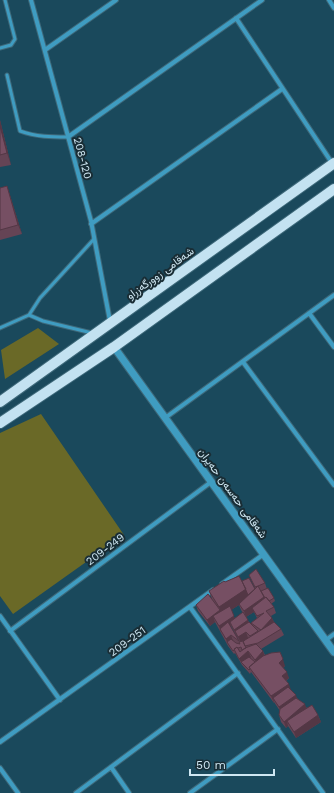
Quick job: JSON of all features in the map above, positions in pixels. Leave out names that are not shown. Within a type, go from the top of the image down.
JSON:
[{"type":"main road","name":"شەقامی زوورگەزراو","points":[[0,402],[333,164]]},
{"type":"main road","points":[[0,423],[114,347],[334,189]]},
{"type":"street","name":"208-120","points":[[31,0],[91,224],[111,324]]},
{"type":"street","points":[[45,50],[116,0]]},
{"type":"street","points":[[68,137],[262,0]]},
{"type":"street","points":[[329,0],[334,8]]},
{"type":"street","points":[[236,18],[333,164]]},
{"type":"street","points":[[91,224],[282,89]]},
{"type":"street","points":[[165,418],[334,296]]},
{"type":"street","points":[[309,314],[334,348]]},
{"type":"street","name":"شەقامی حەسەن حەیران","points":[[114,347],[334,652]]},
{"type":"street","points":[[243,362],[334,485]]},
{"type":"street","name":"209-249","points":[[10,631],[211,482]]},
{"type":"street","points":[[221,585],[264,554]]},
{"type":"street","name":"209-251","points":[[0,742],[215,589]]},
{"type":"street","points":[[190,607],[322,793]]},
{"type":"street","points":[[0,616],[60,700]]},
{"type":"street","points":[[326,640],[334,634]]},
{"type":"street","points":[[76,793],[238,673]]},
{"type":"street","points":[[190,793],[278,729]]},
{"type":"street","points":[[111,767],[129,793]]},
{"type":"street","points":[[0,768],[18,793]]},
{"type":"lane","points":[[0,48],[11,45],[15,39],[5,0]]},
{"type":"lane","points":[[7,75],[20,131],[45,137],[68,137]]},
{"type":"lane","points":[[0,328],[29,315],[40,298],[94,239]]},
{"type":"lane","points":[[29,315],[43,321],[96,334]]},
{"type":"shaded area","points":[[38,328],[59,344],[5,379],[1,350]]},
{"type":"shaded area","points":[[41,414],[124,535],[13,614],[0,596],[0,433]]},
{"type":"building","points":[[0,126],[7,153],[0,155]]},
{"type":"building","points":[[7,186],[18,225],[0,230],[0,188]]},
{"type":"building","points":[[256,569],[265,583],[255,587],[249,575]]},
{"type":"building","points":[[239,576],[246,589],[219,607],[209,591],[224,581],[225,582]]},
{"type":"building","points":[[249,578],[255,589],[248,595],[242,581]]},
{"type":"building","points":[[258,586],[264,597],[244,611],[239,604]]},
{"type":"building","points":[[268,588],[274,598],[269,601],[266,597],[265,598],[261,591]]},
{"type":"building","points":[[208,594],[220,610],[207,620],[196,605]]},
{"type":"building","points":[[266,597],[274,607],[266,611],[272,618],[261,630],[251,623],[264,613],[257,616],[252,608]]},
{"type":"building","points":[[230,606],[234,616],[219,626],[213,616]]},
{"type":"building","points":[[243,612],[248,620],[234,630],[230,622]]},
{"type":"building","points":[[228,622],[239,641],[231,635],[226,639],[220,629]]},
{"type":"building","points":[[249,622],[258,631],[250,636],[246,632],[238,637],[235,631]]},
{"type":"building","points":[[274,622],[281,629],[258,643],[245,646],[243,642],[245,640]]},
{"type":"building","points":[[231,639],[240,644],[239,642],[243,641],[246,648],[242,650],[241,647],[237,647],[233,651],[227,642]]},
{"type":"building","points":[[256,644],[263,651],[255,660],[248,651],[239,659],[234,649],[237,647],[240,652],[245,648]]},
{"type":"building","points":[[280,652],[283,659],[279,663],[287,672],[282,676],[289,684],[271,696],[249,667],[263,656]]},
{"type":"building","points":[[249,657],[255,662],[249,667],[249,670],[241,662]]},
{"type":"building","points":[[288,687],[296,695],[279,707],[273,698]]},
{"type":"building","points":[[296,698],[305,704],[284,722],[279,715],[280,709]]},
{"type":"building","points":[[312,705],[318,715],[294,732],[287,721]]}]
